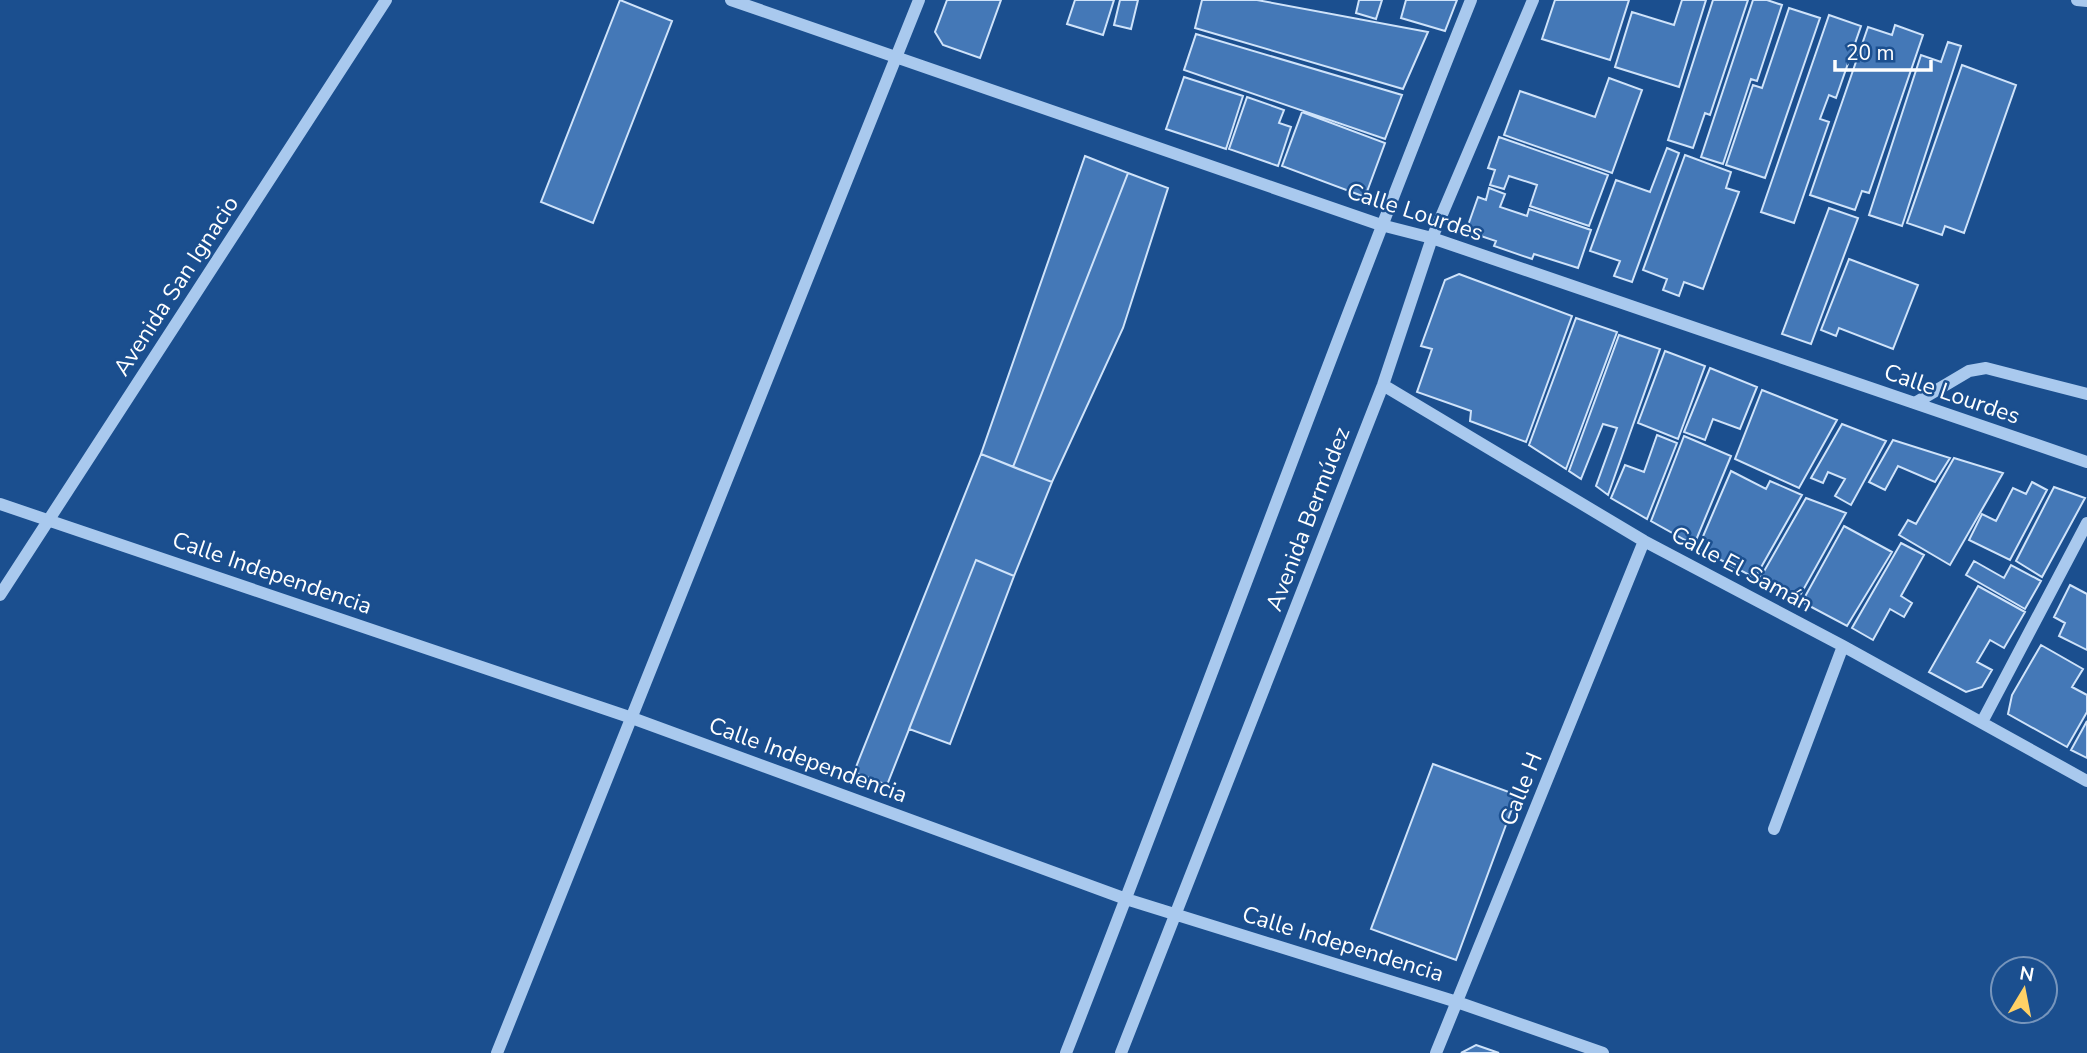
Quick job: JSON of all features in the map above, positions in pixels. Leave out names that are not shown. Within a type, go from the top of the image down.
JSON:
[{"type":"street","name":"Avenida San Ignacio","points":[[0,595],[386,0]]},
{"type":"street","name":"Calle Lourdes","points":[[731,0],[1381,225],[1432,238],[2087,462]]},
{"type":"street","points":[[497,1053],[919,0]]},
{"type":"street","name":"Avenida Bermúdez","points":[[1066,1053],[1381,225],[1471,0]]},
{"type":"street","name":"Avenida Bermúdez","points":[[1121,1053],[1383,386],[1432,238],[1534,0]]},
{"type":"street","points":[[2077,0],[2087,1]]},
{"type":"street","points":[[1915,403],[1969,371],[1986,368],[2087,394]]},
{"type":"street","name":"Calle El Samán","points":[[1383,386],[1644,541],[1843,646],[2087,781]]},
{"type":"street","name":"Calle Independencia","points":[[0,504],[632,718],[1126,899],[1457,1002],[1603,1053]]},
{"type":"street","points":[[1982,722],[2087,523]]},
{"type":"street","name":"Calle H","points":[[1436,1053],[1644,541]]},
{"type":"street","points":[[1774,830],[1843,646]]},
{"type":"building","points":[[620,0],[672,21],[593,223],[541,202]]},
{"type":"building","points":[[947,0],[1001,0],[980,58],[943,45],[935,32]]},
{"type":"building","points":[[1075,0],[1114,0],[1103,35],[1067,24]]},
{"type":"building","points":[[1120,0],[1138,0],[1131,29],[1114,25]]},
{"type":"building","points":[[1202,0],[1257,0],[1428,32],[1403,89],[1195,28]]},
{"type":"building","points":[[1359,0],[1382,0],[1376,19],[1356,13]]},
{"type":"building","points":[[1406,0],[1457,0],[1445,31],[1401,18]]},
{"type":"building","points":[[1555,0],[1629,0],[1610,60],[1542,39]]},
{"type":"building","points":[[1682,0],[1706,0],[1679,87],[1615,67],[1632,12],[1674,25]]},
{"type":"building","points":[[1713,0],[1748,0],[1710,115],[1705,113],[1693,148],[1668,140]]},
{"type":"building","points":[[1753,0],[1767,0],[1782,5],[1757,81],[1751,79],[1723,164],[1701,157]]},
{"type":"building","points":[[1789,8],[1820,18],[1765,178],[1726,165],[1753,85],[1762,88]]},
{"type":"building","points":[[1829,15],[1861,26],[1836,98],[1829,95],[1820,119],[1829,122],[1794,223],[1761,212]]},
{"type":"building","points":[[1895,25],[1923,35],[1869,193],[1862,191],[1855,210],[1810,195],[1868,27],[1892,35]]},
{"type":"building","points":[[1196,34],[1402,95],[1385,139],[1184,70]]},
{"type":"building","points":[[1948,42],[1961,46],[1902,226],[1869,215],[1921,55],[1941,62]]},
{"type":"building","points":[[1962,65],[2016,85],[1964,233],[1945,226],[1942,235],[1907,223]]},
{"type":"building","points":[[1184,77],[1243,96],[1226,149],[1166,129]]},
{"type":"building","points":[[1609,78],[1642,90],[1612,173],[1504,135],[1520,91],[1595,117]]},
{"type":"building","points":[[1247,97],[1284,110],[1279,123],[1291,127],[1278,166],[1229,149]]},
{"type":"building","points":[[1302,112],[1385,143],[1365,197],[1282,166]]},
{"type":"building","points":[[1499,137],[1608,175],[1589,226],[1530,206],[1537,185],[1509,176],[1504,189],[1490,185],[1495,170],[1488,168]]},
{"type":"building","points":[[1667,148],[1679,153],[1632,282],[1614,276],[1620,261],[1590,251],[1616,180],[1650,192]]},
{"type":"building","points":[[1685,155],[1731,172],[1726,188],[1739,192],[1703,289],[1684,282],[1679,296],[1663,290],[1667,279],[1643,270]]},
{"type":"building","points":[[1085,156],[1128,173],[1013,467],[981,454]]},
{"type":"building","points":[[1128,173],[1168,188],[1123,328],[1052,482],[1013,467]]},
{"type":"building","points":[[1489,188],[1505,194],[1500,207],[1527,216],[1529,209],[1591,230],[1578,268],[1534,254],[1532,259],[1494,246],[1496,241],[1466,231],[1478,197],[1486,200]]},
{"type":"building","points":[[1829,208],[1858,218],[1811,344],[1782,334]]},
{"type":"building","points":[[1849,259],[1918,285],[1893,349],[1839,328],[1836,336],[1821,330]]},
{"type":"building","points":[[1459,274],[1572,316],[1526,442],[1470,421],[1471,411],[1417,392],[1432,349],[1421,346],[1445,280]]},
{"type":"building","points":[[1576,318],[1617,332],[1566,469],[1529,445]]},
{"type":"building","points":[[1619,335],[1660,349],[1608,495],[1596,486],[1617,428],[1603,424],[1581,479],[1569,471]]},
{"type":"building","points":[[1665,351],[1705,366],[1678,439],[1638,423]]},
{"type":"building","points":[[1710,368],[1757,387],[1740,429],[1713,419],[1705,440],[1684,432]]},
{"type":"building","points":[[1762,390],[1837,420],[1799,488],[1735,459]]},
{"type":"building","points":[[1842,424],[1886,441],[1851,505],[1835,496],[1845,479],[1828,472],[1823,483],[1811,478]]},
{"type":"building","points":[[1657,435],[1677,443],[1647,519],[1611,498],[1625,465],[1644,472]]},
{"type":"building","points":[[1684,436],[1731,456],[1694,545],[1651,521]]},
{"type":"building","points":[[1893,440],[1950,458],[1935,482],[1898,466],[1885,490],[1869,482]]},
{"type":"building","points":[[981,454],[1052,482],[1014,576],[976,560],[887,785],[854,772]]},
{"type":"building","points":[[1954,458],[2003,473],[1950,565],[1899,535],[1908,520],[1916,524]]},
{"type":"building","points":[[1731,471],[1766,489],[1770,481],[1802,495],[1755,578],[1698,548]]},
{"type":"building","points":[[2032,482],[2047,490],[2010,560],[1969,540],[1982,514],[1996,521],[2013,488],[2026,494]]},
{"type":"building","points":[[2054,487],[2085,498],[2042,577],[2016,561]]},
{"type":"building","points":[[1806,498],[1846,513],[1797,601],[1759,580]]},
{"type":"building","points":[[1844,526],[1892,552],[1847,626],[1802,602]]},
{"type":"building","points":[[1901,543],[1924,555],[1901,596],[1912,603],[1904,617],[1890,609],[1873,640],[1852,628]]},
{"type":"building","points":[[976,560],[1014,576],[950,744],[909,729]]},
{"type":"building","points":[[1974,561],[2004,578],[2011,565],[2041,581],[2025,609],[1966,575]]},
{"type":"building","points":[[2070,585],[2087,594],[2087,650],[2059,636],[2065,623],[2054,617]]},
{"type":"building","points":[[1978,586],[2025,612],[2004,648],[1990,640],[1977,662],[1992,670],[1982,687],[1966,692],[1929,672]]},
{"type":"building","points":[[2041,645],[2083,669],[2072,687],[2087,695],[2087,712],[2067,747],[2008,714],[2012,695]]},
{"type":"building","points":[[2087,721],[2087,758],[2071,750]]},
{"type":"building","points":[[1433,764],[1517,795],[1456,960],[1371,929]]},
{"type":"building","points":[[1476,1045],[1499,1053],[1461,1053]]}]
